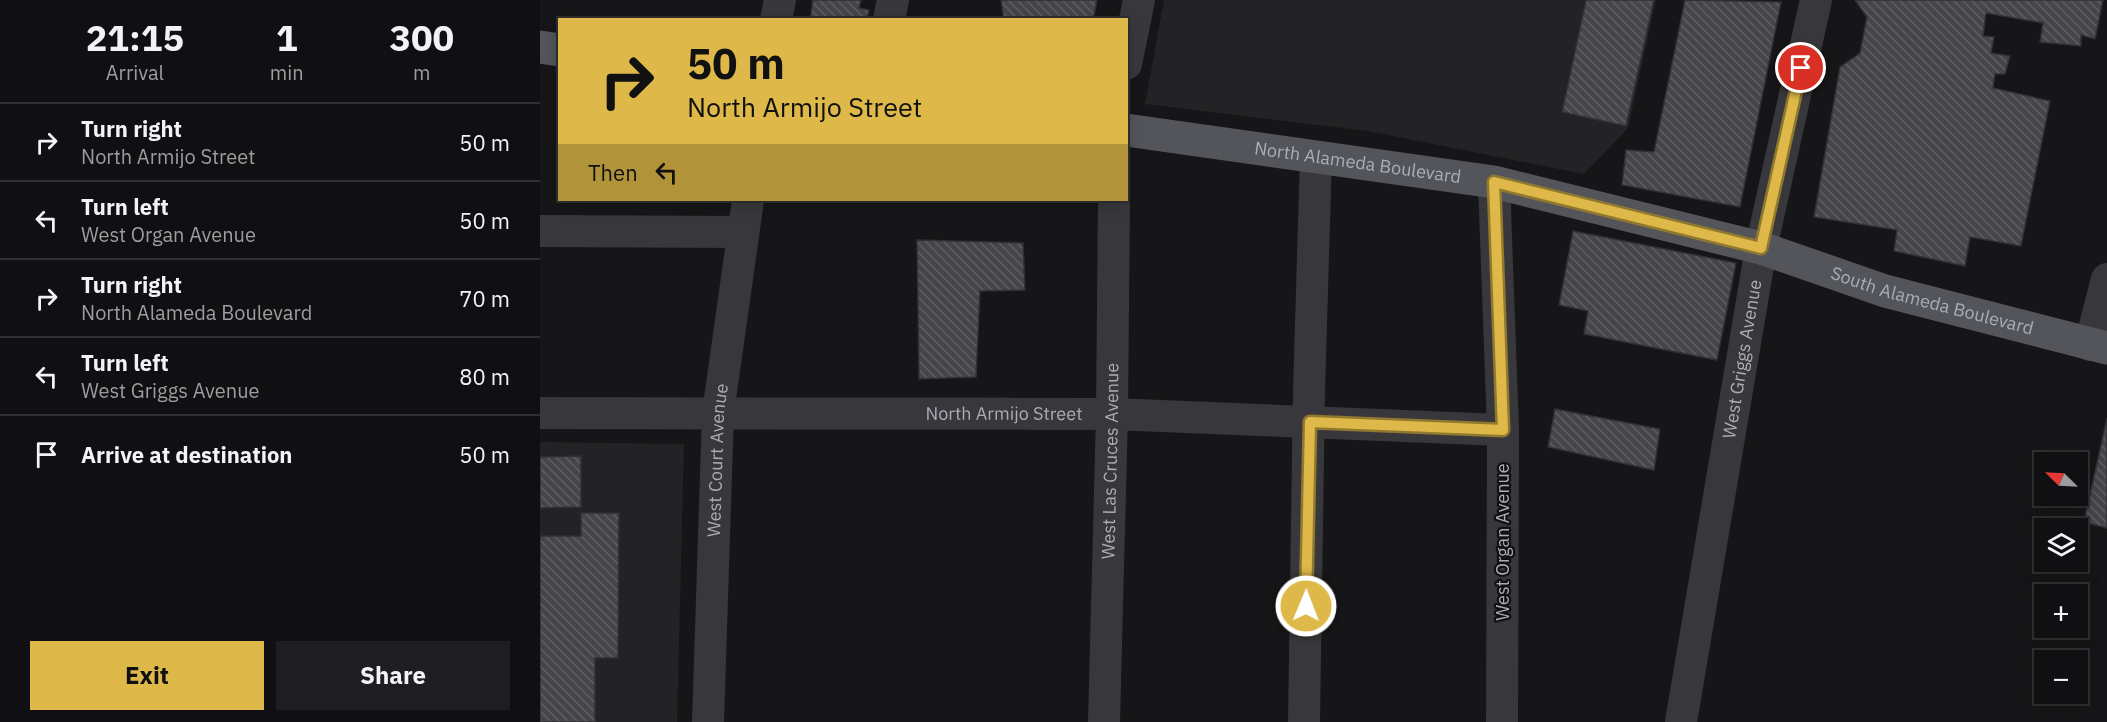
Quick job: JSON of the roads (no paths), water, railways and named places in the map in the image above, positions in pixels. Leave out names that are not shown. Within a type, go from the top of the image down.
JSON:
[{"type":"main road","points":[[540,47],[558,51]]},
{"type":"main road","name":"North Alameda Boulevard","points":[[1128,130],[1494,182],[1761,248]]},
{"type":"main road","name":"South Alameda Boulevard","points":[[1761,248],[1885,291],[2098,347]]},
{"type":"street","points":[[776,18],[780,0]]},
{"type":"street","points":[[890,18],[893,0]]},
{"type":"street","points":[[1128,54],[1139,0]]},
{"type":"street","name":"West Griggs Avenue","points":[[1682,722],[1761,248],[1816,0]]},
{"type":"street","points":[[1304,722],[1316,156]]},
{"type":"street","name":"West Organ Avenue","points":[[1494,182],[1503,430],[1502,722]]},
{"type":"street","name":"West Court Avenue","points":[[708,722],[718,413],[748,201]]},
{"type":"street","name":"West Las Cruces Avenue","points":[[1104,722],[1112,414],[1114,201]]},
{"type":"street","points":[[540,231],[743,232]]},
{"type":"street","points":[[2098,347],[2107,279]]},
{"type":"street","name":"North Armijo Street","points":[[540,413],[1112,414],[1503,430]]}]
